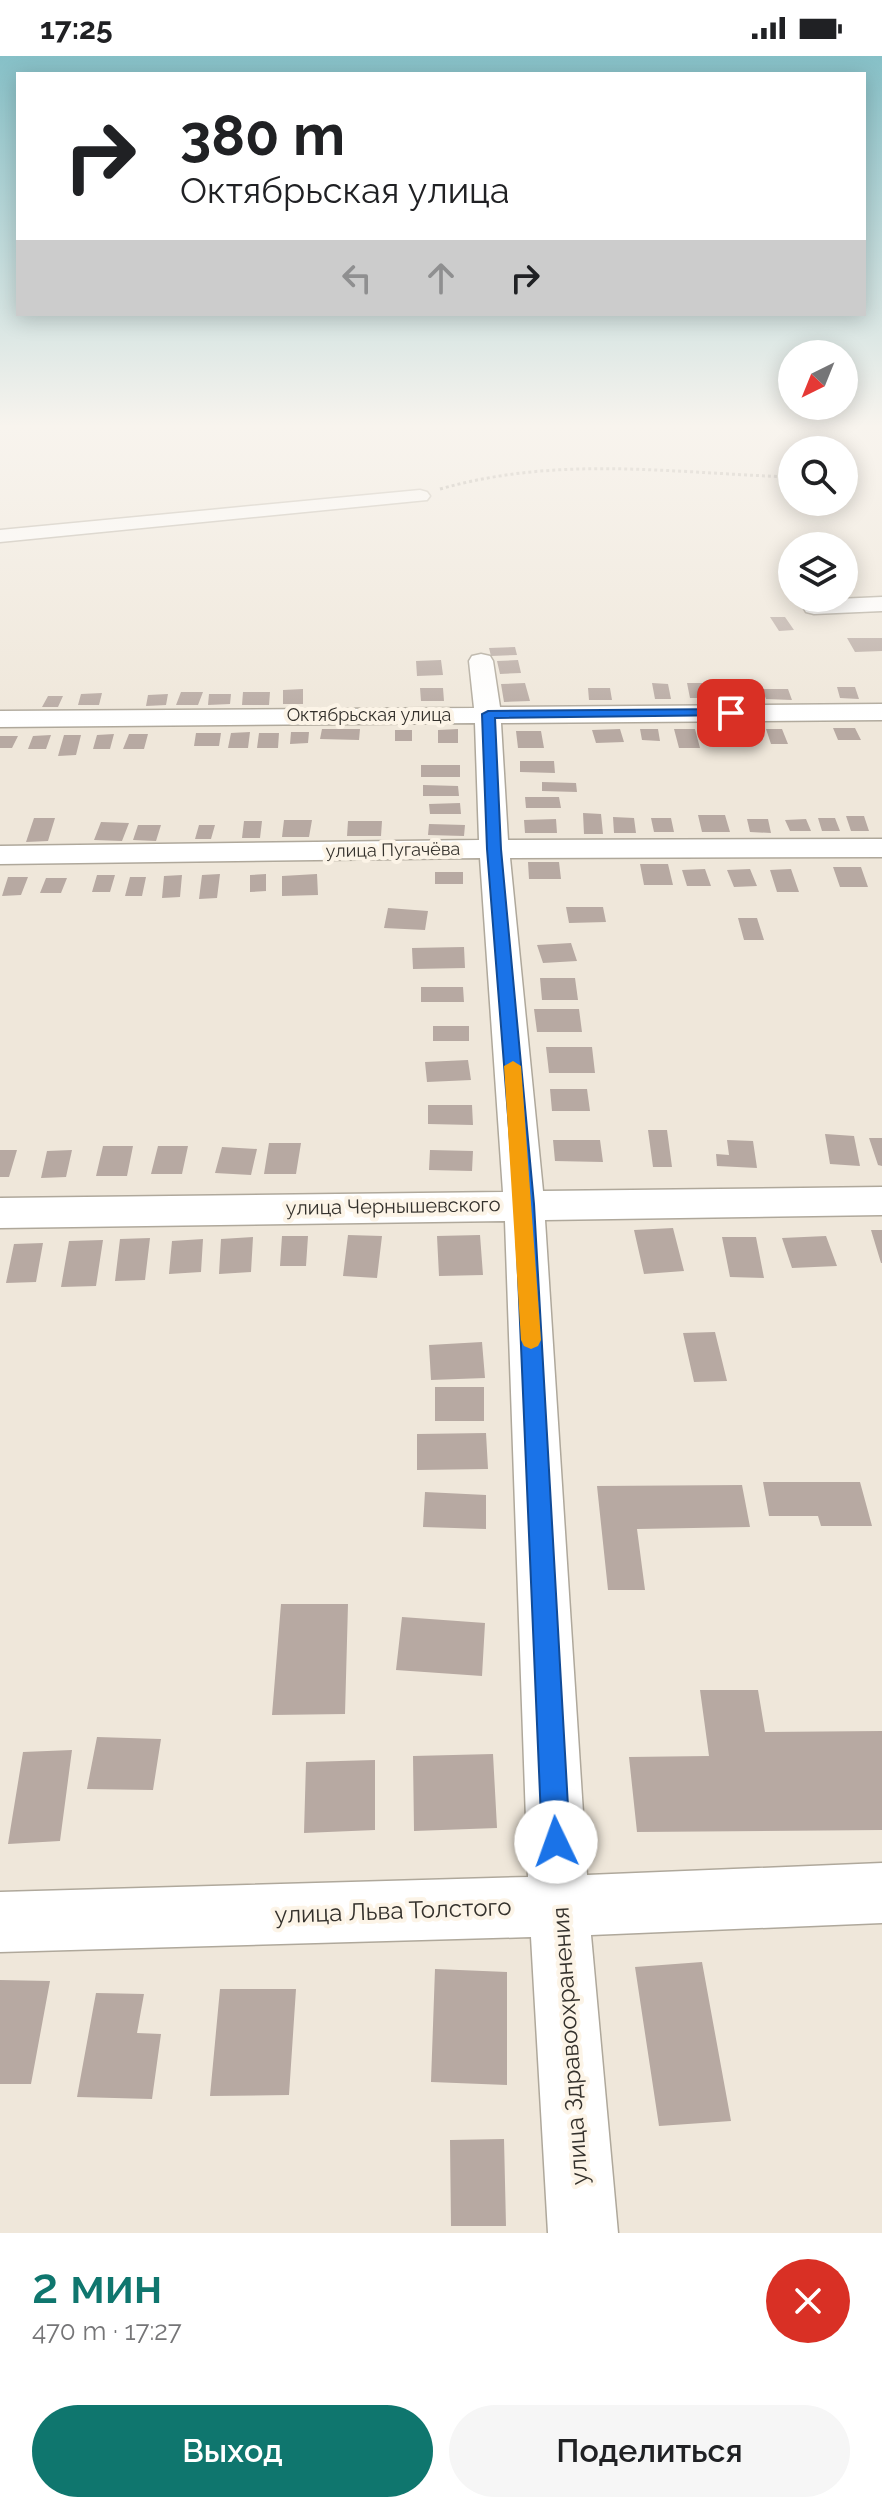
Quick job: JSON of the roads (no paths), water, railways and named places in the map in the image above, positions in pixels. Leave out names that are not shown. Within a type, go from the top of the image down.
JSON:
[{"type":"street","points":[[0,536],[100,526]]},
{"type":"street","points":[[858,605],[882,604]]},
{"type":"street","name":"улица Здравоохранения","points":[[481,661],[488,714],[494,849],[524,1204],[559,1906],[583,2233]]},
{"type":"street","name":"Октябрьская улица","points":[[0,719],[882,712]]},
{"type":"street","name":"улица Пугачёва","points":[[0,855],[882,848]]},
{"type":"street","name":"улица Чернышевского","points":[[0,1213],[882,1201]]},
{"type":"street","name":"улица Льва Толстого","points":[[0,1922],[882,1893]]}]
